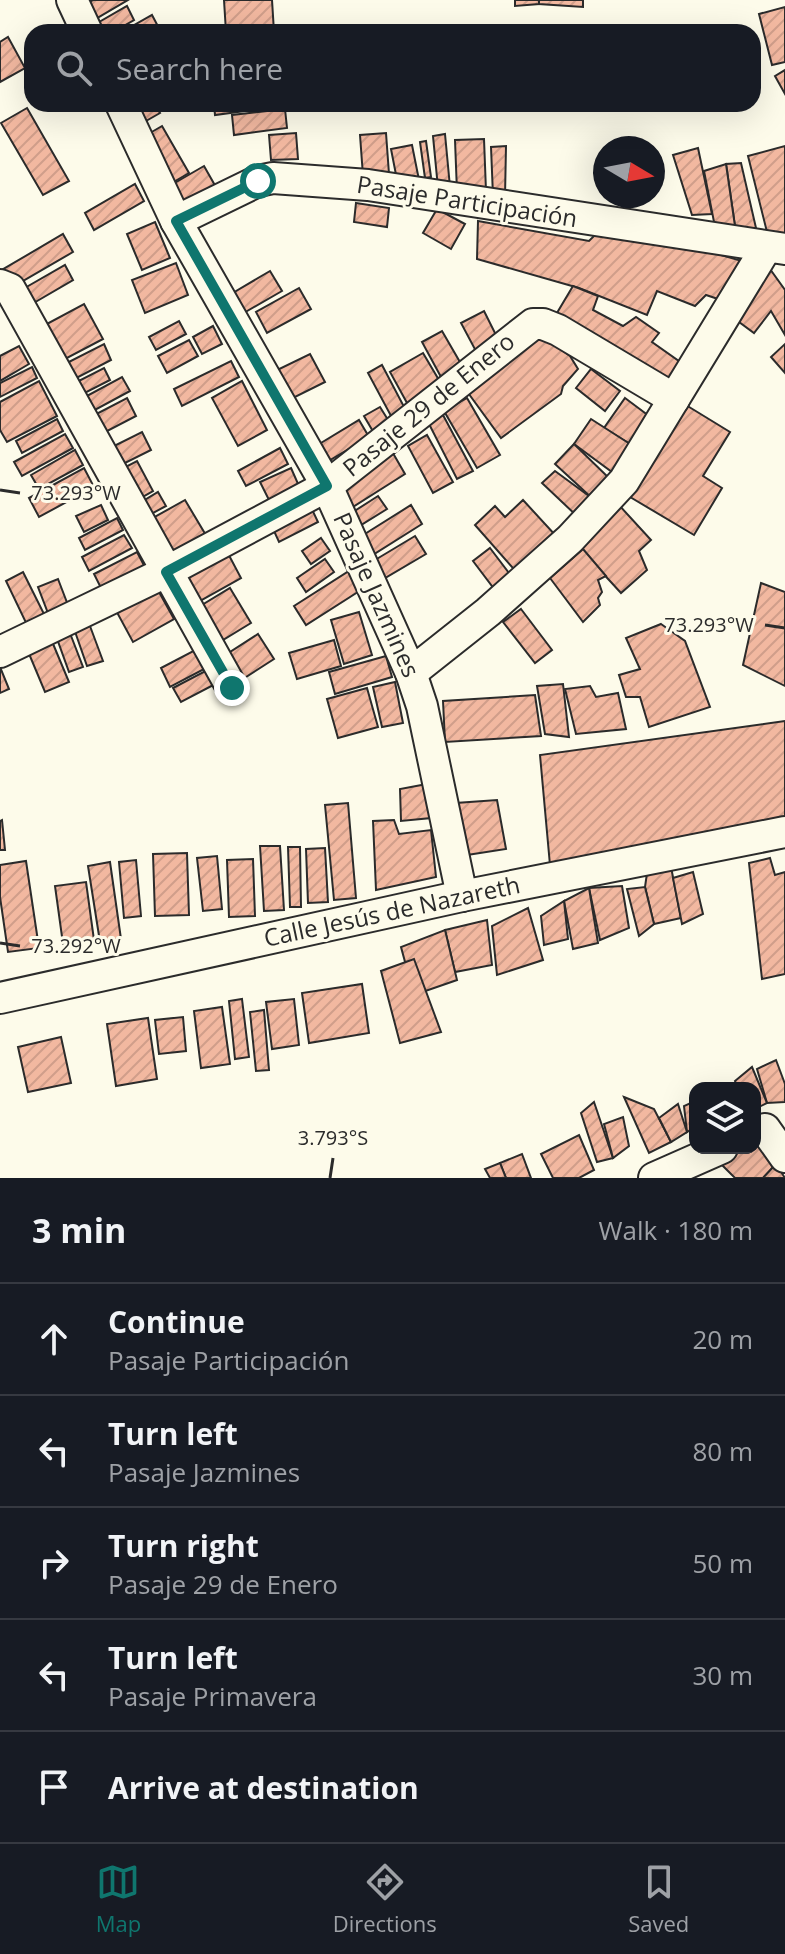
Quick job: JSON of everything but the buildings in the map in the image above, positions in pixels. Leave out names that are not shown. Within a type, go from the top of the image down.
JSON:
[{"type":"street","points":[[72,0],[83,24]]},
{"type":"street","name":"Pasaje Jazmines","points":[[125,112],[176,221],[327,486],[411,673],[422,706],[462,896]]},
{"type":"street","name":"Pasaje Participación","points":[[176,221],[258,181],[273,178],[368,185],[776,249],[674,399],[624,481],[570,539],[488,612],[411,673]]},
{"type":"street","points":[[0,285],[10,289],[232,688]]},
{"type":"street","name":"Pasaje 29 de Enero","points":[[5,650],[166,572],[327,486],[533,324],[558,330],[674,399]]},
{"type":"street","name":"Calle Jesús de Nazareth","points":[[0,998],[462,896],[785,832]]},
{"type":"street","points":[[768,1129],[785,1157]]},
{"type":"street","points":[[654,1178],[708,1154]]},
{"type":"route","points":[[232,688],[166,572],[327,486],[176,221],[258,181]]}]
